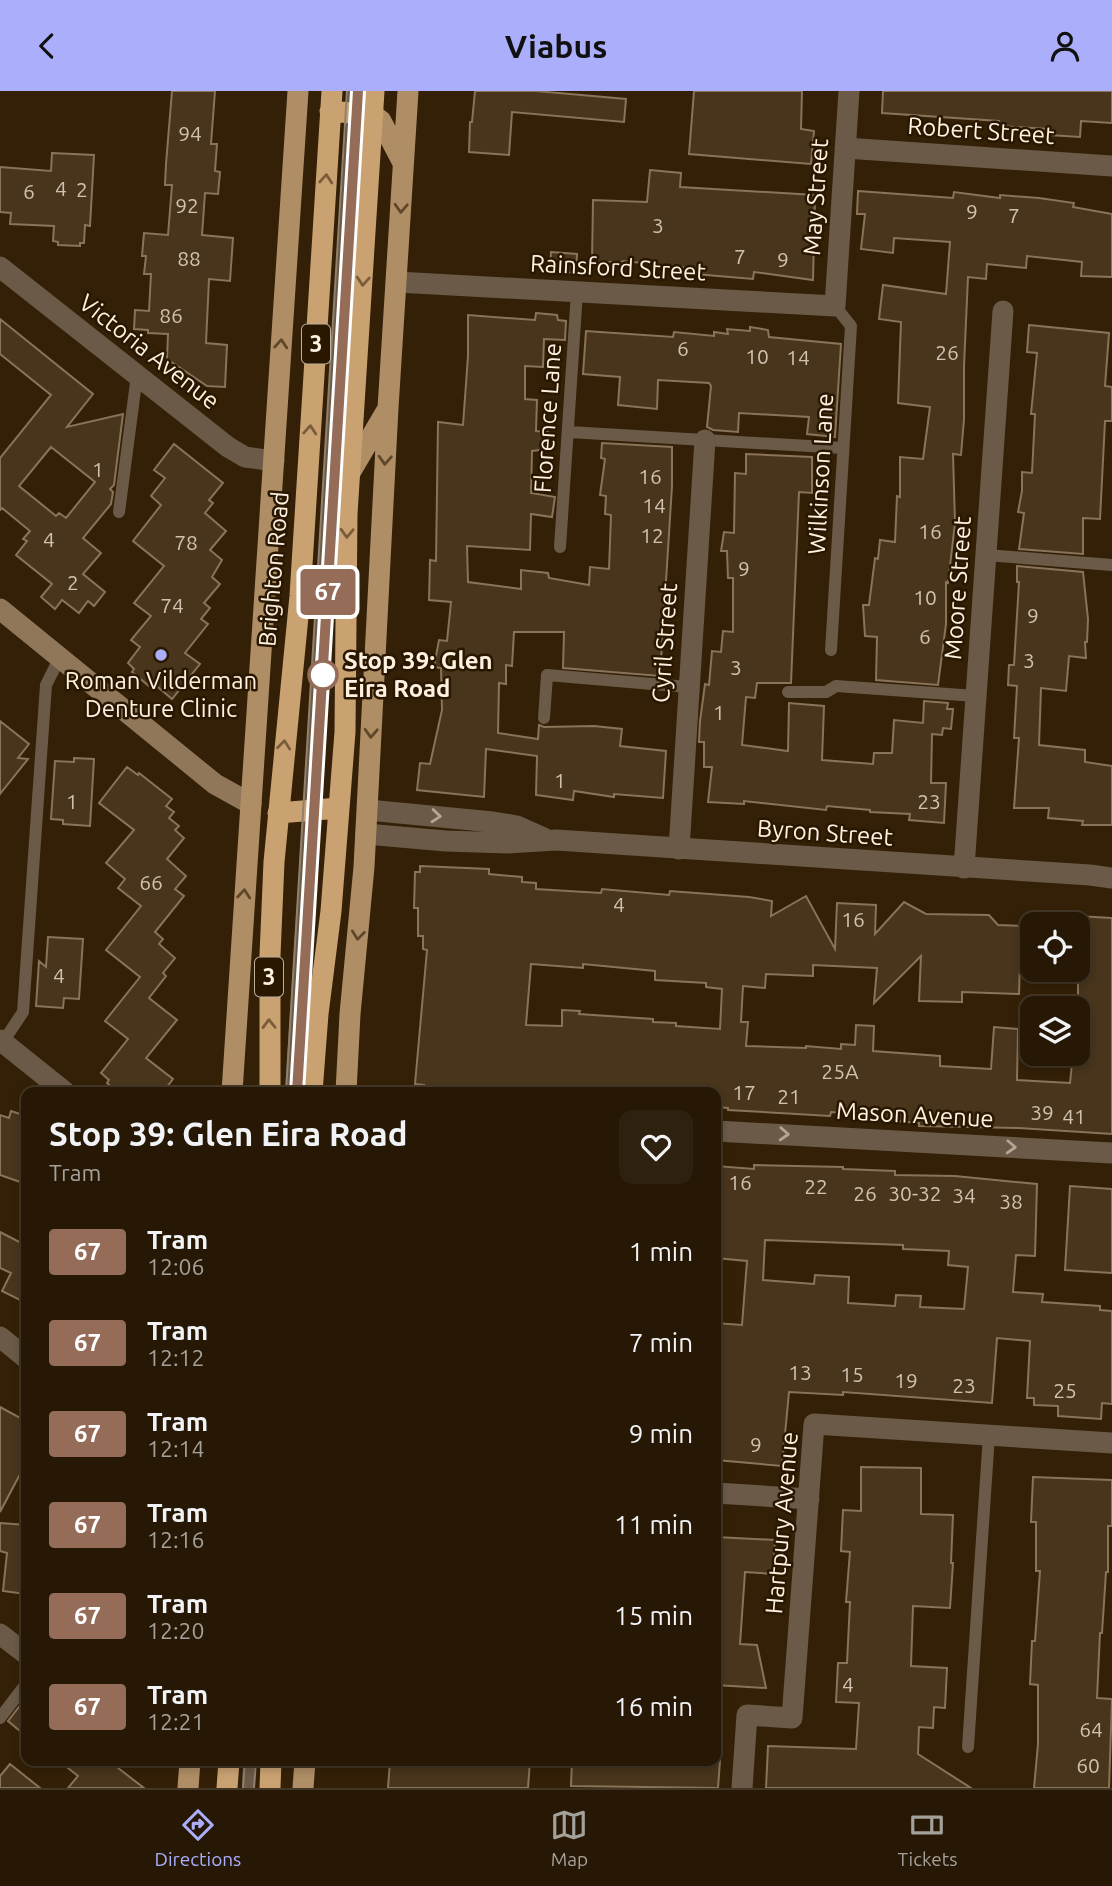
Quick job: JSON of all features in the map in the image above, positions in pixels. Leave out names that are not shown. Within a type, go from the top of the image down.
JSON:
[{"type":"highway","name":"3","points":[[312,1087],[317,1014],[331,911],[346,703],[346,553],[363,114],[374,91]]},
{"type":"highway","points":[[331,101],[363,114]]},
{"type":"highway","name":"Brighton Road","points":[[270,1087],[271,921],[278,813],[300,596],[331,101]]},
{"type":"highway","points":[[278,813],[338,818]]},
{"type":"highway","points":[[227,1788],[229,1766]]},
{"type":"highway","points":[[270,1788],[271,1766]]},
{"type":"main road","name":"Brighton Road","points":[[232,1087],[298,91]]},
{"type":"main road","points":[[346,1087],[368,810],[388,408],[408,91]]},
{"type":"main road","points":[[363,114],[381,121],[404,163]]},
{"type":"main road","points":[[351,471],[388,408]]},
{"type":"main road","points":[[0,609],[215,785],[251,804],[278,813]]},
{"type":"main road","name":"Byron Street","points":[[338,818],[368,810]]},
{"type":"main road","name":"Byron Street","points":[[338,818],[366,834]]},
{"type":"main road","points":[[188,1788],[190,1766]]},
{"type":"main road","points":[[303,1788],[305,1766]]},
{"type":"street","name":"May Street","points":[[835,306],[849,91]]},
{"type":"street","name":"Robert Street","points":[[845,148],[1112,166]]},
{"type":"street","name":"Victoria Avenue","points":[[0,267],[242,456],[274,461]]},
{"type":"street","name":"Rainsford Street","points":[[397,282],[835,306]]},
{"type":"street","name":"Moore Street","points":[[964,868],[1003,311]]},
{"type":"street","name":"Cyril Street","points":[[679,849],[705,440]]},
{"type":"street","name":"Byron Street","points":[[368,810],[509,824],[556,841]]},
{"type":"street","name":"Byron Street","points":[[366,834],[460,841],[556,841],[1112,878]]},
{"type":"street","name":"Byron Street","points":[[1090,875],[1112,870]]},
{"type":"street","points":[[2,1041],[59,1087]]},
{"type":"street","name":"Mason Avenue","points":[[721,1131],[1112,1153]]},
{"type":"street","points":[[0,1337],[21,1354]]},
{"type":"street","name":"Hartpury Avenue","points":[[742,1788],[747,1715],[792,1718],[814,1424],[1112,1443]]},
{"type":"street","points":[[721,1493],[808,1499]]},
{"type":"street","points":[[0,1634],[21,1650]]},
{"type":"lane","points":[[291,1087],[308,816],[363,114],[354,91]]},
{"type":"lane","name":"Florence Lane","points":[[560,547],[577,292]]},
{"type":"lane","name":"Wilkinson Lane","points":[[831,650],[851,326],[835,306]]},
{"type":"lane","points":[[119,512],[137,375]]},
{"type":"lane","points":[[569,432],[843,448]]},
{"type":"lane","points":[[986,555],[1112,565]]},
{"type":"lane","points":[[2,1041],[23,1012],[46,685],[60,657]]},
{"type":"lane","points":[[544,718],[547,675],[688,687]]},
{"type":"lane","points":[[788,691],[826,692],[836,686],[976,696]]},
{"type":"lane","points":[[968,1747],[989,1435]]},
{"type":"lane","points":[[0,1718],[21,1691]]},
{"type":"lane","points":[[247,1788],[249,1766]]},
{"type":"building","points":[[172,91],[215,91],[211,144],[217,144],[215,171],[220,172],[218,194],[205,193],[202,235],[233,238],[230,281],[209,279],[206,343],[227,345],[225,387],[207,386],[167,359],[168,334],[134,329],[135,310],[149,311],[151,274],[144,274],[144,233],[168,235],[172,185],[165,185]]},
{"type":"building","points":[[475,91],[536,91],[626,99],[624,122],[512,112],[509,155],[469,152]]},
{"type":"building","points":[[694,91],[802,91],[801,129],[814,131],[811,164],[689,154]]},
{"type":"building","points":[[883,91],[1112,91],[1112,123],[1081,121],[1080,137],[1049,135],[1049,129],[999,126],[999,121],[882,113]]},
{"type":"building","points":[[52,153],[94,155],[90,226],[85,225],[84,243],[80,243],[80,246],[58,245],[58,242],[53,241],[54,226],[10,224],[11,213],[0,212],[0,167],[51,171]]},
{"type":"building","points":[[650,170],[681,173],[680,187],[815,195],[813,280],[754,272],[753,279],[683,273],[683,267],[623,261],[592,262],[593,200],[647,202]]},
{"type":"building","points":[[858,191],[953,198],[954,192],[1000,198],[1000,195],[1039,198],[1074,203],[1073,207],[1112,214],[1112,277],[1081,276],[1082,262],[1027,256],[1026,268],[987,264],[986,279],[968,277],[964,419],[961,455],[953,454],[955,523],[948,583],[946,582],[946,624],[938,685],[876,680],[877,637],[865,636],[863,605],[869,605],[880,540],[895,542],[897,496],[900,497],[900,457],[923,459],[930,407],[898,403],[901,322],[879,319],[883,285],[946,294],[950,242],[894,238],[893,253],[861,249],[865,214],[857,214]]},
{"type":"building","points":[[551,252],[577,254],[576,273],[550,271]]},
{"type":"building","points":[[536,313],[557,315],[558,320],[566,321],[565,340],[544,339],[543,367],[525,366],[525,399],[537,400],[536,431],[548,432],[548,449],[532,451],[531,493],[555,497],[552,517],[531,514],[530,550],[467,546],[468,582],[521,589],[521,570],[548,573],[549,578],[589,585],[590,567],[609,569],[611,515],[605,514],[606,496],[600,495],[605,459],[601,458],[602,443],[672,447],[660,676],[563,668],[564,632],[514,632],[512,666],[506,665],[506,684],[499,683],[498,733],[538,739],[539,725],[622,729],[620,746],[666,751],[663,798],[614,794],[614,797],[574,791],[573,800],[536,795],[537,756],[486,749],[484,797],[417,790],[420,763],[430,764],[442,710],[441,668],[434,667],[439,640],[447,641],[451,602],[429,600],[430,560],[436,561],[438,422],[463,425],[468,315],[535,320]]},
{"type":"building","points":[[0,319],[93,394],[67,427],[123,414],[114,485],[110,489],[113,492],[111,504],[83,538],[101,553],[83,574],[105,592],[94,606],[88,601],[79,613],[62,600],[55,609],[41,597],[52,584],[16,555],[27,541],[23,539],[30,531],[2,508],[0,510],[0,458],[51,395],[0,354]],"holes":[[[51,447],[95,482],[66,518],[59,513],[56,516],[19,486]]]},
{"type":"building","points":[[1029,325],[1109,333],[1105,386],[1112,387],[1112,421],[1105,421],[1100,519],[1083,518],[1083,554],[1019,549],[1024,513],[1018,512],[1022,472],[1032,473],[1035,414],[1031,414],[1037,353],[1027,352]]},
{"type":"building","points":[[750,327],[768,330],[769,337],[841,344],[835,437],[807,434],[809,417],[739,413],[738,432],[713,430],[707,427],[711,386],[709,383],[658,380],[657,409],[618,405],[620,377],[583,374],[586,331],[673,337],[674,332],[714,336],[714,332],[728,334],[727,329],[750,331]]},
{"type":"building","points":[[174,444],[223,483],[209,500],[213,503],[205,513],[226,531],[210,550],[222,560],[212,577],[220,584],[204,603],[210,608],[201,619],[208,624],[185,653],[200,664],[172,699],[152,682],[149,686],[132,672],[134,669],[128,663],[140,647],[131,640],[151,616],[134,603],[164,566],[133,541],[161,505],[151,496],[165,478],[154,470]]},
{"type":"building","points":[[746,454],[812,457],[812,493],[799,492],[791,683],[757,683],[755,698],[746,697],[742,745],[788,751],[789,703],[824,706],[822,760],[873,764],[874,753],[892,753],[894,720],[923,723],[924,701],[948,703],[947,709],[953,709],[951,729],[943,728],[942,735],[932,734],[931,783],[946,783],[944,823],[909,820],[910,814],[827,806],[826,810],[744,801],[744,804],[708,802],[712,767],[704,767],[704,742],[699,742],[700,721],[705,684],[709,685],[712,651],[721,652],[723,631],[733,632],[733,578],[728,578],[727,551],[721,551],[724,532],[734,533],[735,473],[746,474]]},
{"type":"building","points":[[1017,566],[1083,572],[1088,619],[1086,658],[1069,656],[1066,691],[1041,688],[1039,745],[1085,750],[1085,762],[1112,766],[1112,825],[1082,825],[1083,821],[1048,818],[1049,808],[1014,808],[1019,738],[1014,738],[1017,686],[1008,685],[1009,665],[1014,665],[1019,582]]},
{"type":"building","points":[[0,721],[29,744],[18,758],[28,759],[0,794]]},
{"type":"building","points":[[74,758],[94,759],[90,826],[63,824],[63,820],[51,819],[55,761],[74,762]]},
{"type":"building","points":[[127,767],[172,799],[166,806],[174,812],[169,818],[179,826],[175,830],[184,838],[167,859],[186,876],[175,889],[184,896],[155,932],[163,939],[159,944],[175,958],[163,973],[166,976],[149,998],[177,1020],[146,1058],[173,1079],[167,1087],[112,1087],[101,1073],[128,1039],[105,1021],[140,977],[106,950],[141,906],[118,888],[125,879],[106,863],[134,830],[99,803]]},
{"type":"building","points":[[420,866],[489,869],[489,874],[522,877],[522,882],[536,883],[536,889],[601,893],[602,889],[669,895],[670,891],[749,897],[772,901],[771,916],[806,896],[835,949],[837,903],[876,905],[875,934],[904,902],[926,914],[989,915],[998,925],[1020,926],[1019,994],[962,992],[962,1002],[919,1001],[921,956],[874,1003],[877,968],[813,965],[813,976],[766,974],[765,988],[743,986],[741,1022],[748,1022],[746,1046],[841,1049],[841,1044],[855,1045],[856,1025],[874,1026],[873,1051],[940,1056],[940,1066],[991,1069],[994,1027],[1018,1029],[1017,1080],[1070,1083],[1072,1066],[1090,1066],[1090,996],[1078,996],[1078,982],[1090,982],[1090,917],[1112,918],[1112,1134],[1019,1128],[919,1126],[919,1123],[872,1119],[872,1115],[831,1112],[830,1116],[728,1110],[721,1107],[721,1087],[424,1087],[415,1084],[427,950],[423,949],[423,936],[418,936],[418,908],[414,908],[415,872],[420,872]],"holes":[[[531,964],[583,968],[583,964],[655,971],[655,980],[706,983],[706,987],[722,989],[720,1029],[676,1026],[676,1023],[653,1022],[653,1019],[579,1014],[580,1011],[562,1010],[562,1026],[526,1025]]]},
{"type":"building","points":[[48,937],[83,939],[79,999],[64,998],[63,1008],[36,1006],[39,961],[46,967]]},
{"type":"building","points":[[11,1111],[21,1114],[21,1182],[0,1175],[0,1115],[9,1118]]},
{"type":"building","points":[[754,1165],[843,1167],[895,1171],[895,1175],[955,1176],[1037,1184],[1035,1256],[1016,1255],[1013,1292],[1043,1294],[1042,1302],[1100,1306],[1100,1310],[1112,1311],[1112,1404],[1102,1403],[1101,1419],[1058,1416],[1058,1406],[1034,1405],[1034,1398],[1027,1398],[1030,1341],[997,1338],[992,1403],[843,1392],[843,1395],[789,1392],[782,1466],[721,1460],[721,1323],[742,1325],[747,1261],[721,1258],[721,1166],[754,1169]],"holes":[[[765,1240],[903,1245],[903,1249],[949,1251],[948,1265],[968,1267],[964,1309],[920,1307],[921,1296],[896,1295],[895,1306],[848,1303],[849,1277],[815,1275],[814,1284],[763,1280]]]},
{"type":"building","points":[[1070,1186],[1112,1189],[1112,1273],[1065,1270]]},
{"type":"building","points":[[0,1232],[21,1243],[21,1300],[2,1291],[11,1273],[0,1268]]},
{"type":"building","points":[[0,1407],[21,1418],[21,1472],[0,1512]]},
{"type":"building","points":[[861,1467],[921,1468],[921,1514],[953,1515],[950,1608],[913,1606],[911,1666],[947,1668],[945,1708],[934,1707],[933,1728],[919,1727],[918,1754],[971,1788],[766,1788],[768,1746],[856,1749],[859,1703],[836,1702],[838,1663],[847,1663],[850,1602],[846,1602],[850,1552],[841,1551],[843,1510],[861,1511]]},
{"type":"building","points":[[1033,1477],[1112,1480],[1112,1526],[1108,1526],[1108,1572],[1100,1633],[1097,1698],[1112,1699],[1109,1788],[1034,1788],[1038,1744],[1038,1685],[1030,1684],[1040,1571],[1036,1571],[1036,1522],[1031,1522]]},
{"type":"building","points":[[0,1523],[21,1525],[21,1593],[3,1591],[7,1553],[0,1551]]},
{"type":"building","points":[[721,1537],[775,1540],[773,1574],[745,1572],[740,1644],[757,1645],[766,1688],[721,1685]]},
{"type":"building","points":[[21,1704],[21,1732],[8,1721]]},
{"type":"building","points":[[10,1764],[40,1788],[0,1788],[0,1776]]},
{"type":"building","points":[[65,1766],[115,1766],[144,1788],[68,1788],[78,1776]]},
{"type":"building","points":[[390,1766],[530,1766],[528,1788],[388,1788]]},
{"type":"building","points":[[572,1766],[720,1766],[718,1788],[571,1786]]},
{"type":"tram line","points":[[286,1087],[347,91]]},
{"type":"tram line","points":[[297,1087],[358,91]]},
{"type":"tram line","name":"67","points":[[297,1087],[358,91]]},
{"type":"tram line","points":[[243,1788],[245,1766]]},
{"type":"tram line","points":[[254,1788],[256,1766]]},
{"type":"place","name":"Roman Vilderman Denture Clinic","points":[[161,655]]},
{"type":"place","name":"Stop 39: Glen Eira Road","points":[[323,675]]}]
